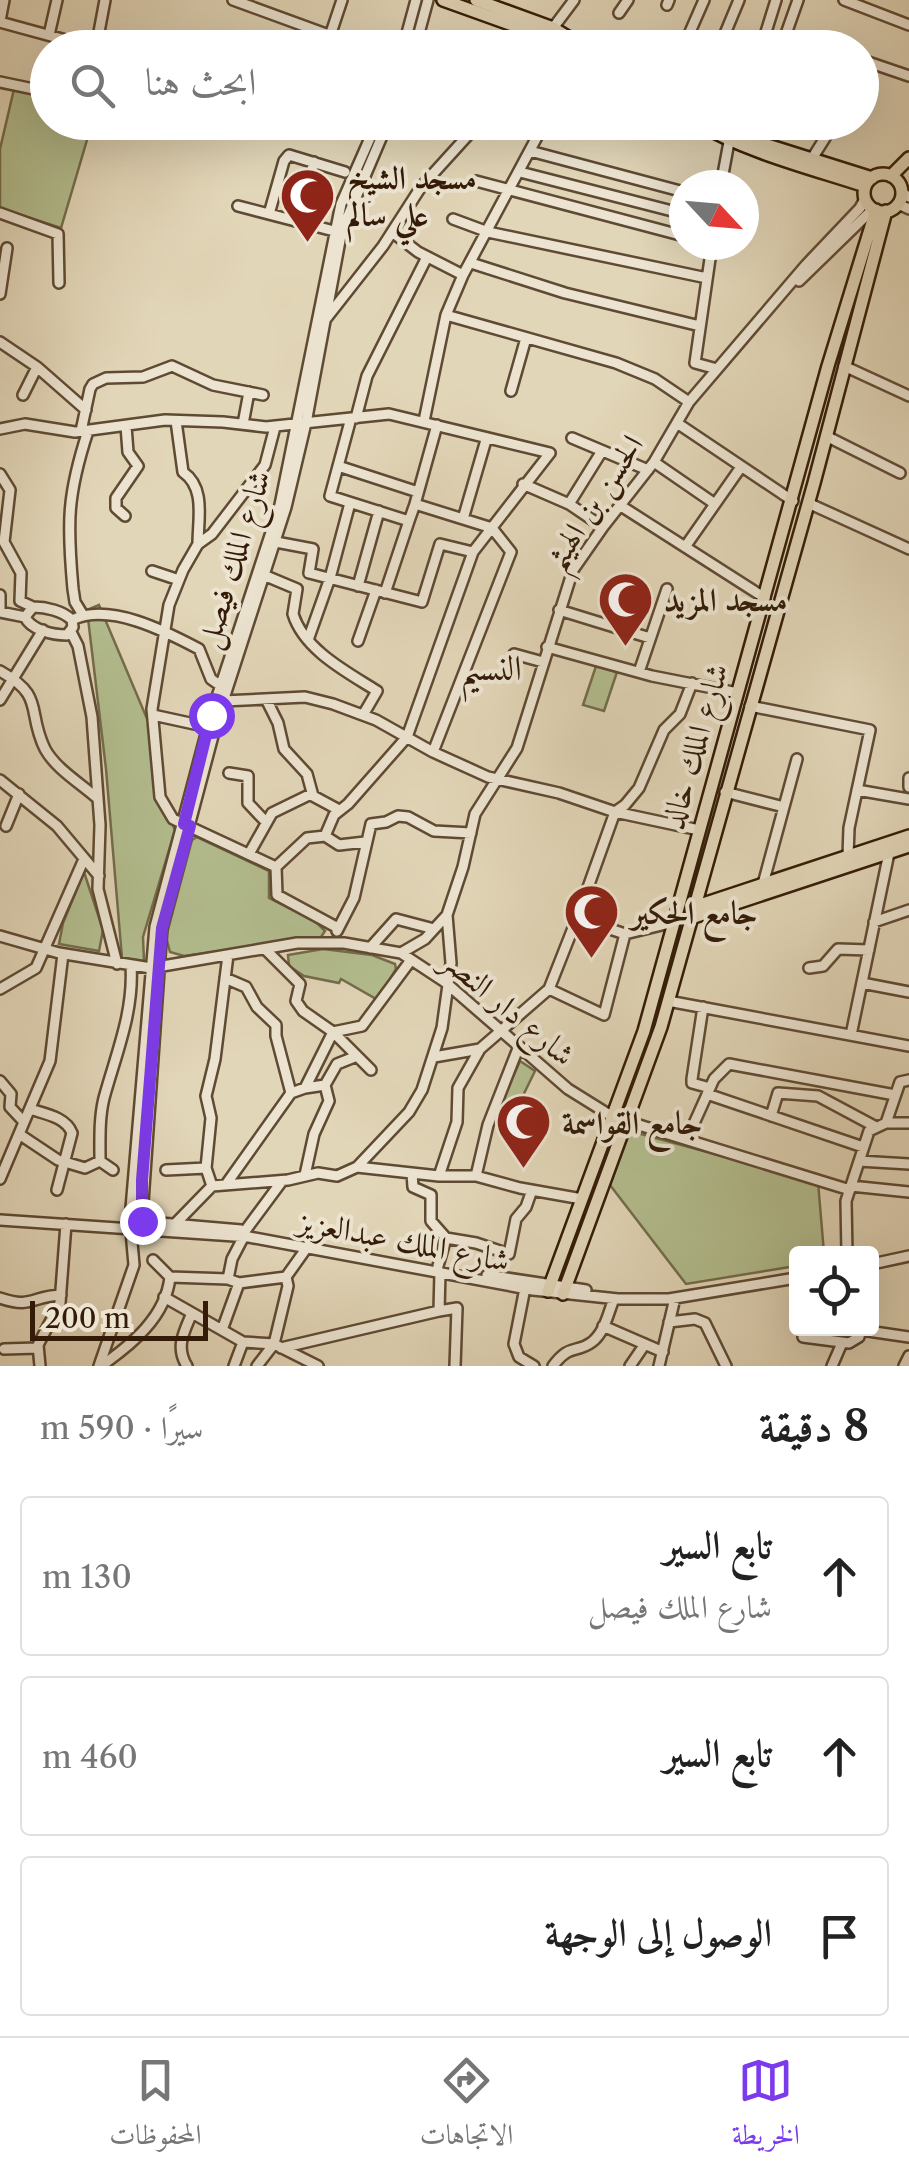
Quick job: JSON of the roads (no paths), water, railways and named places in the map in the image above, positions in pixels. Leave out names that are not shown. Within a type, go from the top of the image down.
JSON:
[{"type":"main road","points":[[443,0],[524,30]]},
{"type":"main road","points":[[476,0],[531,30]]},
{"type":"main road","points":[[750,140],[873,199],[901,193]]},
{"type":"main road","points":[[758,140],[813,158],[873,199]]},
{"type":"main road","points":[[901,193],[909,158]]},
{"type":"main road","points":[[901,193],[909,172]]},
{"type":"main road","points":[[873,199],[880,174],[901,193]]},
{"type":"main road","name":"شارع الملك خالد","points":[[563,1290],[668,1000],[844,366],[873,199]]},
{"type":"main road","name":"شارع الملك خالد","points":[[548,1289],[644,1032],[873,199]]},
{"type":"main road","points":[[692,912],[909,836]]},
{"type":"main road","points":[[692,912],[909,846]]},
{"type":"street","points":[[4,0],[0,22],[30,30]]},
{"type":"street","points":[[50,30],[56,0]]},
{"type":"street","points":[[99,30],[105,0]]},
{"type":"street","points":[[233,0],[314,30]]},
{"type":"street","points":[[332,30],[342,0]]},
{"type":"street","points":[[408,30],[416,0]]},
{"type":"street","points":[[420,30],[428,0]]},
{"type":"street","points":[[552,30],[574,0]]},
{"type":"street","points":[[619,13],[628,0]]},
{"type":"street","points":[[690,30],[704,0]]},
{"type":"street","points":[[727,30],[740,0]]},
{"type":"street","points":[[766,30],[776,0]]},
{"type":"street","points":[[787,30],[798,0]]},
{"type":"street","points":[[844,0],[866,4],[909,25]]},
{"type":"street","points":[[879,66],[909,76]]},
{"type":"street","points":[[0,82],[30,88]]},
{"type":"street","name":"شارع الملك فيصل","points":[[302,424],[334,230],[369,140]]},
{"type":"street","name":"شارع الملك فيصل","points":[[100,1366],[134,1265],[155,927],[187,825],[208,727],[262,566],[302,424],[348,211],[380,140]]},
{"type":"street","points":[[324,322],[421,187],[464,140]]},
{"type":"street","points":[[424,421],[446,314],[536,140]]},
{"type":"street","points":[[725,170],[731,140]]},
{"type":"street","points":[[813,158],[824,140]]},
{"type":"street","points":[[530,152],[669,188]]},
{"type":"street","points":[[269,214],[286,157],[345,172]]},
{"type":"street","points":[[297,221],[314,162]]},
{"type":"street","points":[[520,172],[669,210]]},
{"type":"street","points":[[476,181],[669,232]]},
{"type":"street","name":"الحسن بن الهيثم","points":[[401,954],[426,940],[446,915],[475,814],[517,748],[573,570],[602,526],[651,466],[689,402],[767,309],[860,208],[873,199]]},
{"type":"street","points":[[238,206],[334,230]]},
{"type":"street","points":[[0,213],[58,234],[59,284]]},
{"type":"street","points":[[453,220],[488,232],[707,278]]},
{"type":"street","points":[[392,232],[463,276]]},
{"type":"street","points":[[0,294],[7,248]]},
{"type":"street","points":[[409,521],[330,496],[366,376],[427,257]]},
{"type":"street","points":[[710,260],[695,363],[718,368]]},
{"type":"street","points":[[471,263],[565,293],[700,326]]},
{"type":"street","points":[[446,314],[616,363],[655,379],[689,402]]},
{"type":"street","points":[[511,391],[526,338]]},
{"type":"street","points":[[0,342],[37,367],[86,410]]},
{"type":"street","points":[[83,615],[73,590],[68,507],[90,389],[98,381],[144,377],[172,366],[213,384],[263,395]]},
{"type":"street","points":[[844,366],[909,396]]},
{"type":"street","points":[[23,395],[37,367]]},
{"type":"street","points":[[243,424],[249,392]]},
{"type":"street","points":[[0,430],[26,424],[85,431],[176,420],[275,427],[389,414],[550,453],[473,552],[407,737],[339,810],[324,836]]},
{"type":"street","points":[[176,420],[184,472],[196,483],[198,492],[198,544]]},
{"type":"street","points":[[187,825],[276,542],[302,424]]},
{"type":"street","points":[[676,424],[793,501]]},
{"type":"street","points":[[358,641],[409,521],[437,425]]},
{"type":"street","points":[[125,516],[116,508],[116,498],[138,466],[129,455],[126,426]]},
{"type":"street","points":[[275,427],[265,465],[212,534],[198,544],[179,580],[163,634],[152,716],[160,796],[173,819],[276,867]]},
{"type":"street","points":[[826,436],[900,472]]},
{"type":"street","points":[[572,438],[651,466],[715,504]]},
{"type":"street","points":[[463,519],[486,440]]},
{"type":"street","points":[[569,504],[602,451]]},
{"type":"street","points":[[338,466],[418,492]]},
{"type":"street","points":[[686,547],[741,466]]},
{"type":"street","points":[[0,474],[10,490],[2,531],[6,548],[21,572],[20,601],[63,613],[72,620]]},
{"type":"street","points":[[799,478],[814,483]]},
{"type":"street","points":[[523,484],[569,504],[602,526]]},
{"type":"street","points":[[308,640],[350,502]]},
{"type":"street","points":[[808,503],[909,549]]},
{"type":"street","points":[[415,504],[492,528],[510,552],[433,752]]},
{"type":"street","points":[[621,506],[765,598]]},
{"type":"street","points":[[358,586],[378,512]]},
{"type":"street","points":[[276,542],[313,549],[309,573],[422,602],[440,544],[473,552]]},
{"type":"street","points":[[152,571],[179,580]]},
{"type":"street","points":[[266,576],[297,589],[293,614],[308,640],[377,692],[363,715]]},
{"type":"street","points":[[639,672],[666,588]]},
{"type":"street","points":[[0,596],[0,612],[25,617],[30,625],[60,635],[71,632]]},
{"type":"street","points":[[25,617],[33,607]]},
{"type":"street","points":[[560,610],[650,638]]},
{"type":"street","points":[[72,620],[83,615],[115,614],[199,649],[207,673],[221,686]]},
{"type":"street","points":[[72,620],[71,632],[78,646],[92,718],[98,798],[98,889],[117,964]]},
{"type":"street","points":[[0,700],[43,630]]},
{"type":"street","points":[[547,647],[639,672],[738,692]]},
{"type":"street","points":[[506,674],[514,654],[543,662]]},
{"type":"street","points":[[0,671],[31,695],[48,753],[98,798]]},
{"type":"street","points":[[439,1176],[457,1122],[458,1088],[480,1049],[549,989],[615,812],[639,788],[664,730],[680,714],[692,683]]},
{"type":"street","points":[[223,701],[305,697],[363,715],[433,752],[500,780],[615,812],[699,830]]},
{"type":"street","points":[[266,699],[278,723],[284,749],[308,774],[311,794]]},
{"type":"street","points":[[750,706],[870,730],[849,828],[848,856]]},
{"type":"street","points":[[152,716],[208,727]]},
{"type":"street","points":[[763,884],[798,759]]},
{"type":"street","points":[[230,773],[248,776],[248,803],[265,822]]},
{"type":"street","points":[[909,778],[909,787]]},
{"type":"street","points":[[0,780],[56,826],[98,876]]},
{"type":"street","points":[[857,790],[909,799]]},
{"type":"street","points":[[725,792],[784,807]]},
{"type":"street","points":[[6,826],[19,794]]},
{"type":"street","points":[[311,794],[339,810]]},
{"type":"street","points":[[249,854],[265,822],[284,804],[311,794]]},
{"type":"street","points":[[333,943],[354,898],[371,824],[386,822],[393,816],[408,817],[434,831],[471,833]]},
{"type":"street","points":[[338,928],[276,894],[276,867],[307,838],[324,836],[339,845],[365,842]]},
{"type":"street","points":[[851,1034],[889,853]]},
{"type":"street","points":[[0,988],[36,968],[84,859]]},
{"type":"street","points":[[874,922],[909,910]]},
{"type":"street","points":[[176,1224],[212,1186],[283,1180],[305,1174],[337,1176],[357,1167],[408,1112],[422,1090],[434,1057],[448,986],[451,964],[446,915]]},
{"type":"street","points":[[577,918],[625,934],[674,922]]},
{"type":"street","points":[[370,948],[396,919],[434,929]]},
{"type":"street","points":[[549,989],[604,1015],[625,934]]},
{"type":"street","name":"شارع دار النصر","points":[[0,936],[63,954],[154,968],[297,943],[333,943],[401,954],[500,1028],[568,1090],[613,1117],[850,1188],[909,1192]]},
{"type":"street","points":[[264,949],[300,984],[296,1001],[303,1011],[333,1032],[371,1070]]},
{"type":"street","points":[[809,968],[823,966],[838,950],[869,950]]},
{"type":"street","points":[[0,1179],[54,1043],[63,954]]},
{"type":"street","points":[[212,1186],[206,1168],[211,1118],[206,1096],[216,1060],[228,955]]},
{"type":"street","points":[[333,1032],[362,1026],[411,960]]},
{"type":"street","points":[[100,1161],[103,1102],[128,1017],[133,992],[132,966]]},
{"type":"street","points":[[225,978],[246,987],[257,1007],[273,1020],[291,1093]]},
{"type":"street","points":[[862,983],[909,992]]},
{"type":"street","points":[[668,1000],[909,1046]]},
{"type":"street","points":[[703,1007],[692,1083],[771,1116],[863,1146]]},
{"type":"street","points":[[304,1088],[333,1032]]},
{"type":"street","points":[[476,1176],[488,1125],[519,1046]]},
{"type":"street","points":[[434,1057],[480,1049]]},
{"type":"street","points":[[305,1174],[314,1134],[328,1102],[325,1086],[337,1064],[357,1056]]},
{"type":"street","points":[[687,1139],[720,1071],[729,1064],[896,1095]]},
{"type":"street","points":[[818,1096],[822,1080]]},
{"type":"street","points":[[881,1125],[902,1080],[909,1080]]},
{"type":"street","points":[[0,1081],[10,1094],[10,1107],[24,1122]]},
{"type":"street","points":[[226,1183],[291,1093],[325,1086]]},
{"type":"street","points":[[771,1116],[778,1093],[818,1096],[881,1125]]},
{"type":"street","points":[[30,1108],[70,1126],[66,1162],[56,1190]]},
{"type":"street","points":[[847,1246],[846,1200],[868,1132],[881,1125],[909,1123]]},
{"type":"street","points":[[19,1134],[66,1162],[85,1168],[100,1161]]},
{"type":"street","points":[[100,1161],[113,1170]]},
{"type":"street","points":[[859,1161],[909,1164]]},
{"type":"street","points":[[357,1167],[476,1176],[582,1199]]},
{"type":"street","points":[[166,1170],[206,1168]]},
{"type":"street","points":[[412,1173],[413,1186],[431,1195],[432,1221],[446,1238],[509,1254],[516,1219],[532,1190]]},
{"type":"street","points":[[228,1279],[244,1233],[283,1180]]},
{"type":"street","name":"شارع الملك عبدالعزيز","points":[[0,1219],[66,1224],[176,1224],[548,1289]]},
{"type":"street","points":[[40,1366],[38,1348],[60,1303],[66,1224]]},
{"type":"street","name":"شارع الملك عبدالعزيز","points":[[136,1225],[244,1233],[525,1288],[650,1294],[789,1276]]},
{"type":"street","points":[[439,1311],[439,1269],[446,1238]]},
{"type":"street","points":[[154,1260],[170,1277],[228,1279],[239,1283],[286,1277],[308,1246]]},
{"type":"street","points":[[879,1260],[909,1254]]},
{"type":"street","name":"شارع الملك عبدالعزيز","points":[[563,1290],[614,1298],[675,1298],[789,1276]]},
{"type":"street","points":[[100,1366],[136,1342],[164,1297],[170,1277]]},
{"type":"street","points":[[257,1366],[277,1346],[288,1286],[286,1277]]},
{"type":"street","points":[[222,1330],[239,1283]]},
{"type":"street","points":[[525,1288],[514,1344],[519,1356],[534,1366]]},
{"type":"street","points":[[0,1298],[28,1304],[61,1295]]},
{"type":"street","points":[[164,1297],[243,1342],[277,1346],[457,1308],[455,1366]]},
{"type":"street","points":[[553,1366],[566,1350],[589,1344],[604,1326],[614,1298]]},
{"type":"street","points":[[660,1366],[675,1298]]},
{"type":"street","points":[[187,1366],[180,1344],[192,1313]]},
{"type":"street","points":[[670,1322],[695,1319],[705,1323],[726,1366]]},
{"type":"street","points":[[604,1326],[662,1352]]},
{"type":"street","points":[[879,1332],[909,1337]]},
{"type":"street","points":[[803,1336],[842,1343],[854,1342],[857,1336]]},
{"type":"street","points":[[234,1366],[243,1342]]},
{"type":"street","points":[[832,1366],[842,1343]]},
{"type":"street","points":[[630,1366],[645,1344]]},
{"type":"street","points":[[277,1346],[318,1366]]},
{"type":"street","points":[[4,1349],[38,1348]]},
{"type":"street","points":[[265,1356],[274,1366]]},
{"type":"street","points":[[904,1366],[909,1356]]},
{"type":"place","name":"مسجد الشيخ علي سالم","points":[[308,244]]},
{"type":"place","name":"مسجد المزيد","points":[[625,648]]},
{"type":"place","name":"جامع الحكير","points":[[592,961]]},
{"type":"place","name":"جامع القواسمة","points":[[523,1171]]},
{"type":"district","name":"النسيم","points":[[491,667]]}]
